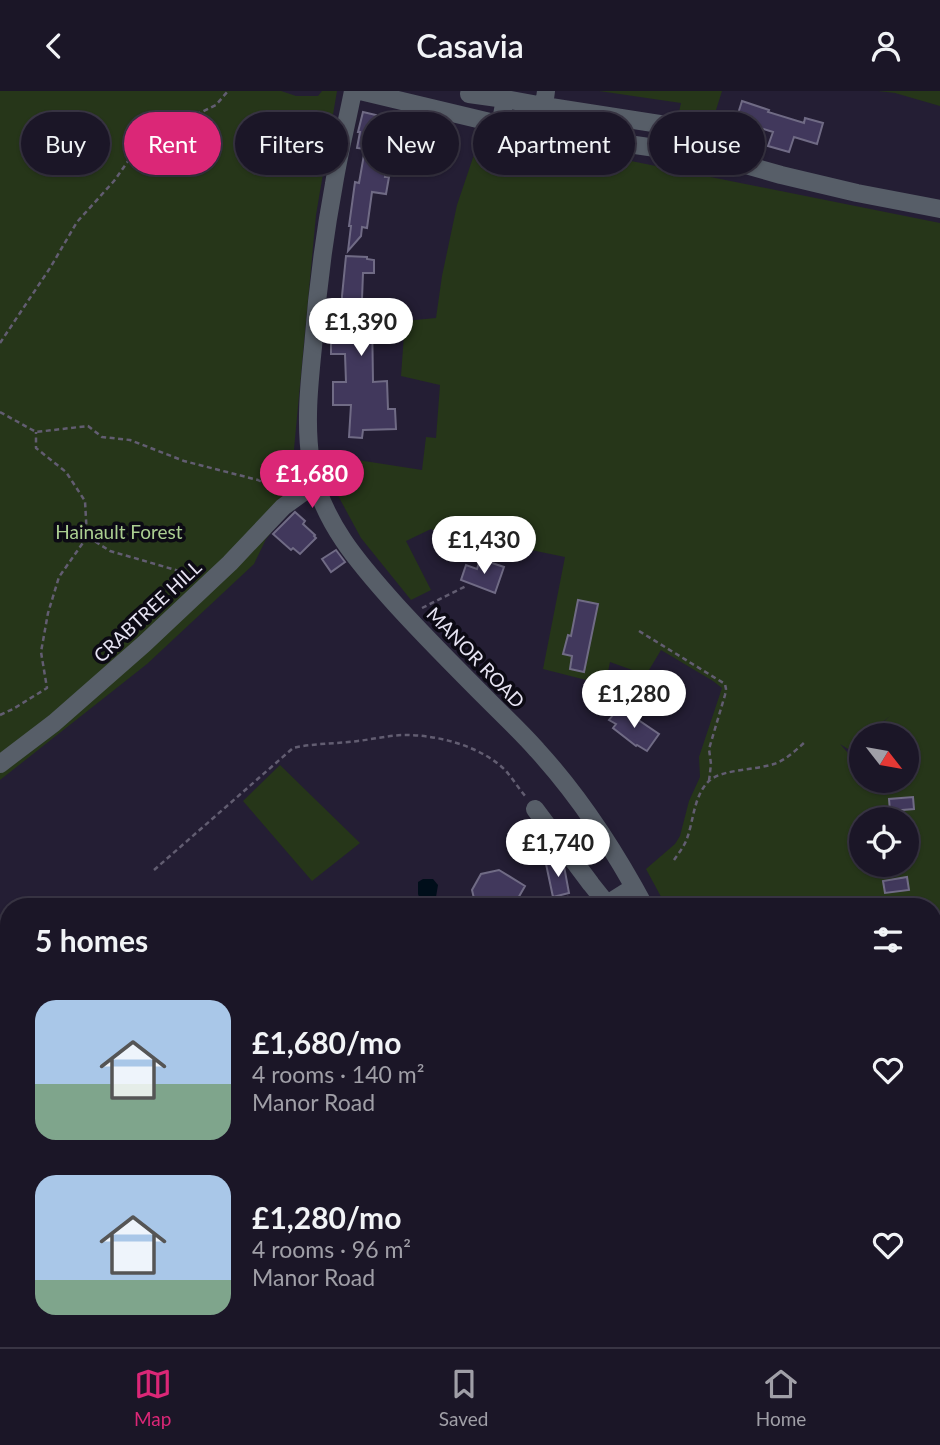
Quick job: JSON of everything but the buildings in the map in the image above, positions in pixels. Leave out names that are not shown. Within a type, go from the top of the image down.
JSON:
[{"type":"street","name":"MANOR ROAD","points":[[353,91],[334,185],[317,301],[308,429],[311,464],[316,482],[335,528],[346,546],[407,617],[537,750],[602,834],[640,898]]},
{"type":"street","points":[[360,91],[473,118]]},
{"type":"street","points":[[468,94],[505,99],[545,99],[649,121]]},
{"type":"street","points":[[502,112],[505,99]]},
{"type":"street","points":[[635,145],[732,161],[857,193],[940,209]]},
{"type":"street","name":"CRABTREE HILL","points":[[0,764],[54,723],[144,645],[283,507],[316,482]]},
{"type":"street","points":[[535,809],[602,898]]},
{"type":"street","points":[[618,898],[634,887]]},
{"type":"path","points":[[0,343],[77,222],[114,181],[131,157],[154,137],[216,105],[228,91]]},
{"type":"path","points":[[0,412],[36,432],[88,426],[102,437],[130,440],[184,461],[258,480],[279,495],[283,507]]},
{"type":"path","points":[[0,715],[47,688],[41,652],[48,613],[59,577],[87,537],[85,501],[66,472],[36,448],[36,432]]},
{"type":"path","points":[[87,537],[110,551],[213,579]]},
{"type":"path","points":[[407,617],[436,599],[466,586]]},
{"type":"path","points":[[639,631],[725,684],[726,689],[709,749],[709,781],[694,808],[687,839],[674,859]]},
{"type":"path","points":[[650,713],[657,702]]},
{"type":"path","points":[[154,870],[293,748],[306,745],[403,735],[432,736],[489,756],[506,771],[535,809]]},
{"type":"path","points":[[709,781],[727,772],[775,764],[805,742]]},
{"type":"green space","name":"Hainault Forest","points":[[0,91],[281,91],[296,96],[318,96],[322,91],[337,91],[333,112],[235,112],[235,175],[323,175],[316,215],[294,449],[299,472],[310,495],[292,506],[266,539],[254,564],[147,664],[0,780]]},
{"type":"green space","points":[[599,91],[722,91],[715,112],[679,112],[681,103]]},
{"type":"green space","points":[[878,91],[940,91],[940,106],[895,93]]},
{"type":"green space","points":[[473,158],[473,175],[635,175],[635,162],[649,165],[649,175],[701,175],[940,223],[940,898],[662,898],[646,869],[675,844],[680,836],[689,801],[700,777],[699,757],[722,688],[661,650],[646,675],[610,662],[606,681],[594,682],[543,669],[565,557],[469,537],[446,536],[431,529],[406,541],[431,590],[411,600],[361,538],[329,479],[319,454],[422,470],[426,437],[436,438],[440,385],[401,376],[405,321],[436,318],[457,205]]},
{"type":"green space","points":[[280,765],[360,843],[312,881],[243,801]]},
{"type":"water","points":[[433,879],[438,885],[436,897],[419,898],[418,882]]}]
